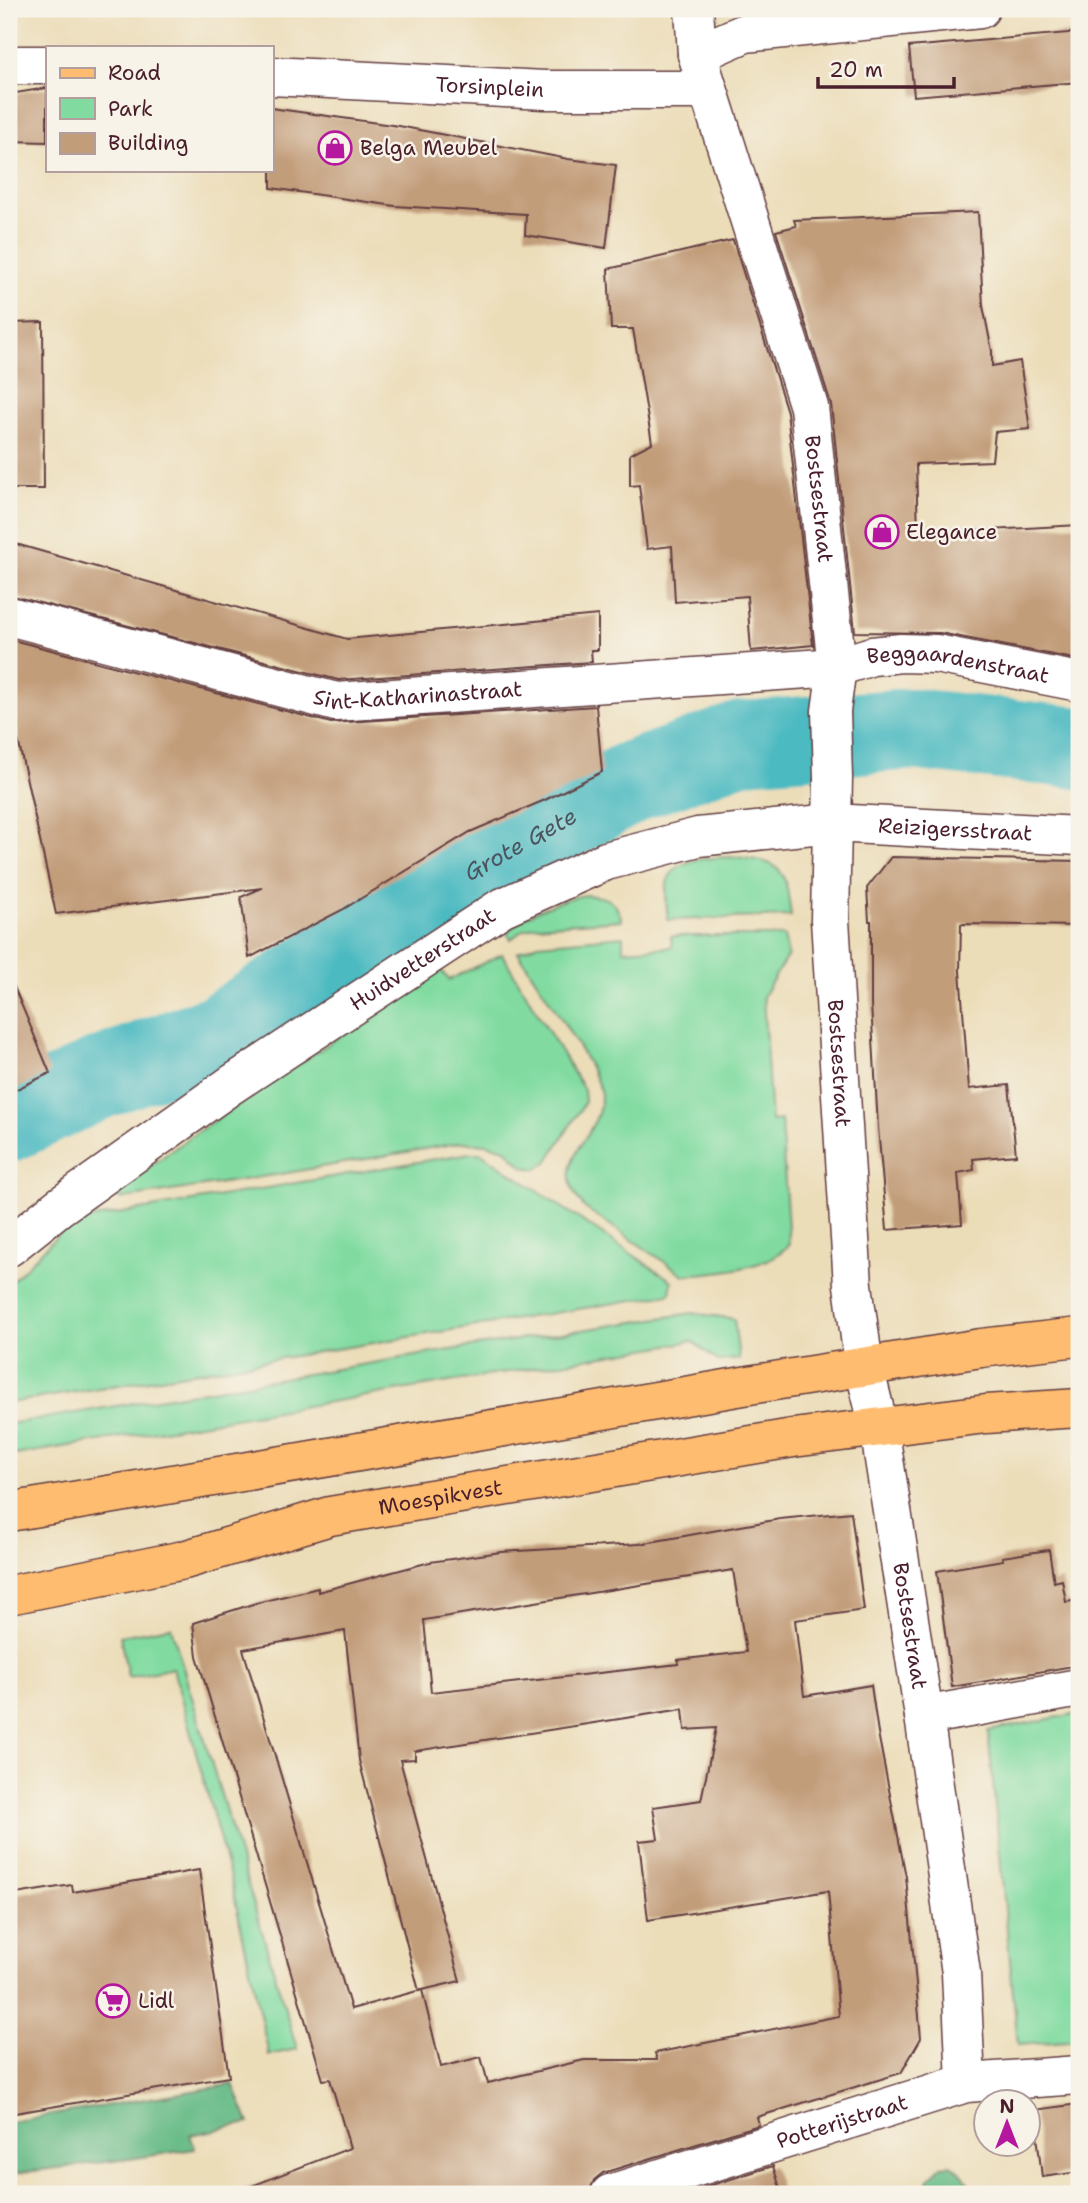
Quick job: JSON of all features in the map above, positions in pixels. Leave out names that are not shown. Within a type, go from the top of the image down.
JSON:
[{"type":"main road","points":[[9,1512],[864,1367],[981,1348],[1079,1337]]},
{"type":"main road","name":"Moespikvest","points":[[9,1595],[184,1560],[330,1516],[768,1442],[986,1414],[1079,1408]]},
{"type":"street","name":"Bostsestraat","points":[[694,9],[697,54],[809,407],[837,667],[831,711],[833,751],[830,920],[853,1285],[864,1367],[879,1427],[961,1973],[966,2082]]},
{"type":"street","points":[[697,54],[745,33],[980,9]]},
{"type":"street","points":[[9,65],[46,65]]},
{"type":"street","name":"Torsinplein","points":[[273,76],[545,90],[708,90]]},
{"type":"street","name":"Sint-Katharinastraat","points":[[9,616],[336,702],[837,667]]},
{"type":"street","name":"Beggaardenstraat","points":[[837,667],[872,656],[936,654],[1079,681]]},
{"type":"street","name":"Reizigersstraat","points":[[832,823],[1079,836]]},
{"type":"street","name":"Huidvetterstraat","points":[[9,1247],[59,1207],[231,1085],[501,908],[606,861],[698,837],[832,823]]},
{"type":"street","points":[[924,1716],[1079,1688]]},
{"type":"street","name":"Potterijstraat","points":[[610,2194],[966,2082],[1079,2075]]},
{"type":"green space","points":[[735,857],[764,862],[779,870],[787,887],[791,916],[668,920],[666,889],[668,880],[679,866],[707,858]]},
{"type":"green space","points":[[586,895],[610,900],[622,920],[535,926],[523,930],[511,939],[507,933],[522,919],[544,908]]},
{"type":"green space","points":[[623,936],[623,950],[672,947],[671,936],[784,936],[788,955],[763,996],[771,1121],[781,1120],[789,1244],[768,1259],[741,1268],[684,1275],[585,1208],[574,1191],[570,1177],[572,1164],[599,1112],[601,1096],[598,1084],[579,1047],[518,952],[538,944]]},
{"type":"green space","points":[[502,954],[584,1090],[585,1102],[547,1162],[537,1169],[523,1167],[506,1149],[464,1142],[120,1199],[117,1191],[187,1139],[440,969],[449,980]]},
{"type":"green space","points":[[481,1153],[672,1281],[670,1294],[9,1403],[9,1284],[63,1230],[82,1220]]},
{"type":"green space","points":[[693,1313],[734,1319],[739,1359],[718,1361],[692,1341],[9,1456],[9,1424],[444,1351]]},
{"type":"green space","points":[[171,1627],[297,2049],[269,2055],[230,1877],[173,1668],[128,1677],[120,1636]]},
{"type":"green space","points":[[1079,1713],[1079,2040],[1018,2045],[988,1731]]},
{"type":"green space","points":[[233,2084],[249,2123],[190,2135],[195,2149],[9,2174],[9,2122]]},
{"type":"green space","points":[[949,2165],[964,2176],[971,2194],[930,2194],[928,2179],[941,2166]]},
{"type":"building","points":[[1079,32],[1079,82],[914,96],[909,47]]},
{"type":"building","points":[[46,88],[46,142],[9,141],[9,94]]},
{"type":"building","points":[[273,108],[399,126],[568,159],[616,165],[606,248],[525,235],[526,214],[395,206],[271,188]]},
{"type":"building","points":[[978,212],[983,306],[992,351],[992,366],[1020,361],[1030,429],[995,432],[992,461],[916,464],[918,534],[1079,525],[1079,660],[940,633],[855,632],[831,404],[776,231],[796,226],[794,220]]},
{"type":"building","points":[[733,240],[787,412],[813,645],[751,651],[747,596],[675,602],[672,546],[647,549],[639,485],[630,486],[630,454],[652,443],[633,329],[611,329],[608,269]]},
{"type":"building","points":[[43,322],[44,489],[9,489],[9,323]]},
{"type":"building","points":[[9,542],[347,639],[598,615],[598,650],[591,650],[592,662],[338,680],[9,595]]},
{"type":"building","points":[[9,639],[331,723],[596,706],[602,772],[470,832],[342,910],[249,958],[241,897],[262,888],[56,914],[12,712],[9,711]]},
{"type":"building","points":[[891,857],[1079,861],[1079,926],[961,924],[960,971],[969,1089],[1009,1085],[1016,1155],[973,1159],[974,1170],[958,1173],[962,1224],[887,1230],[878,1127],[871,1004],[871,921],[867,888]]},
{"type":"building","points":[[9,975],[50,1073],[9,1093]]},
{"type":"building","points":[[851,1512],[864,1610],[795,1620],[804,1696],[871,1685],[906,1877],[921,2038],[901,2073],[757,2117],[759,2125],[603,2173],[594,2180],[589,2194],[239,2194],[239,2191],[350,2148],[330,2079],[323,2080],[197,1656],[193,1623],[256,1603],[318,1588],[318,1592],[430,1562],[501,1552],[639,1544],[780,1519]],"holes":[[[733,1570],[746,1652],[678,1660],[678,1664],[431,1692],[424,1620]],[[345,1631],[359,1760],[419,1991],[351,2009],[243,1649]],[[683,1709],[685,1730],[716,1728],[701,1800],[653,1807],[658,1839],[639,1841],[648,1920],[828,1891],[839,2016],[655,2053],[657,2060],[584,2060],[488,2083],[481,2057],[441,2067],[422,1990],[460,1981],[400,1760],[415,1759],[415,1751]]]},
{"type":"building","points":[[1049,1550],[1054,1582],[1062,1580],[1066,1602],[1079,1600],[1079,1665],[952,1687],[937,1571]]},
{"type":"building","name":"Lidl","points":[[199,1870],[229,2077],[9,2114],[9,1895],[72,1885],[73,1892]]},
{"type":"building","points":[[1079,2104],[1079,2172],[1042,2177],[1040,2158],[1042,2158],[1042,2109]]},
{"type":"building","points":[[773,2166],[782,2194],[683,2194]]},
{"type":"waterway","name":"Grote Gete","points":[[9,1121],[100,1078],[220,1034],[449,884],[633,781],[742,742],[912,729],[1079,748]]},
{"type":"place","name":"Belga Meubel","points":[[335,148]]},
{"type":"place","name":"Elegance","points":[[882,532]]},
{"type":"place","name":"Lidl","points":[[113,2001]]}]
